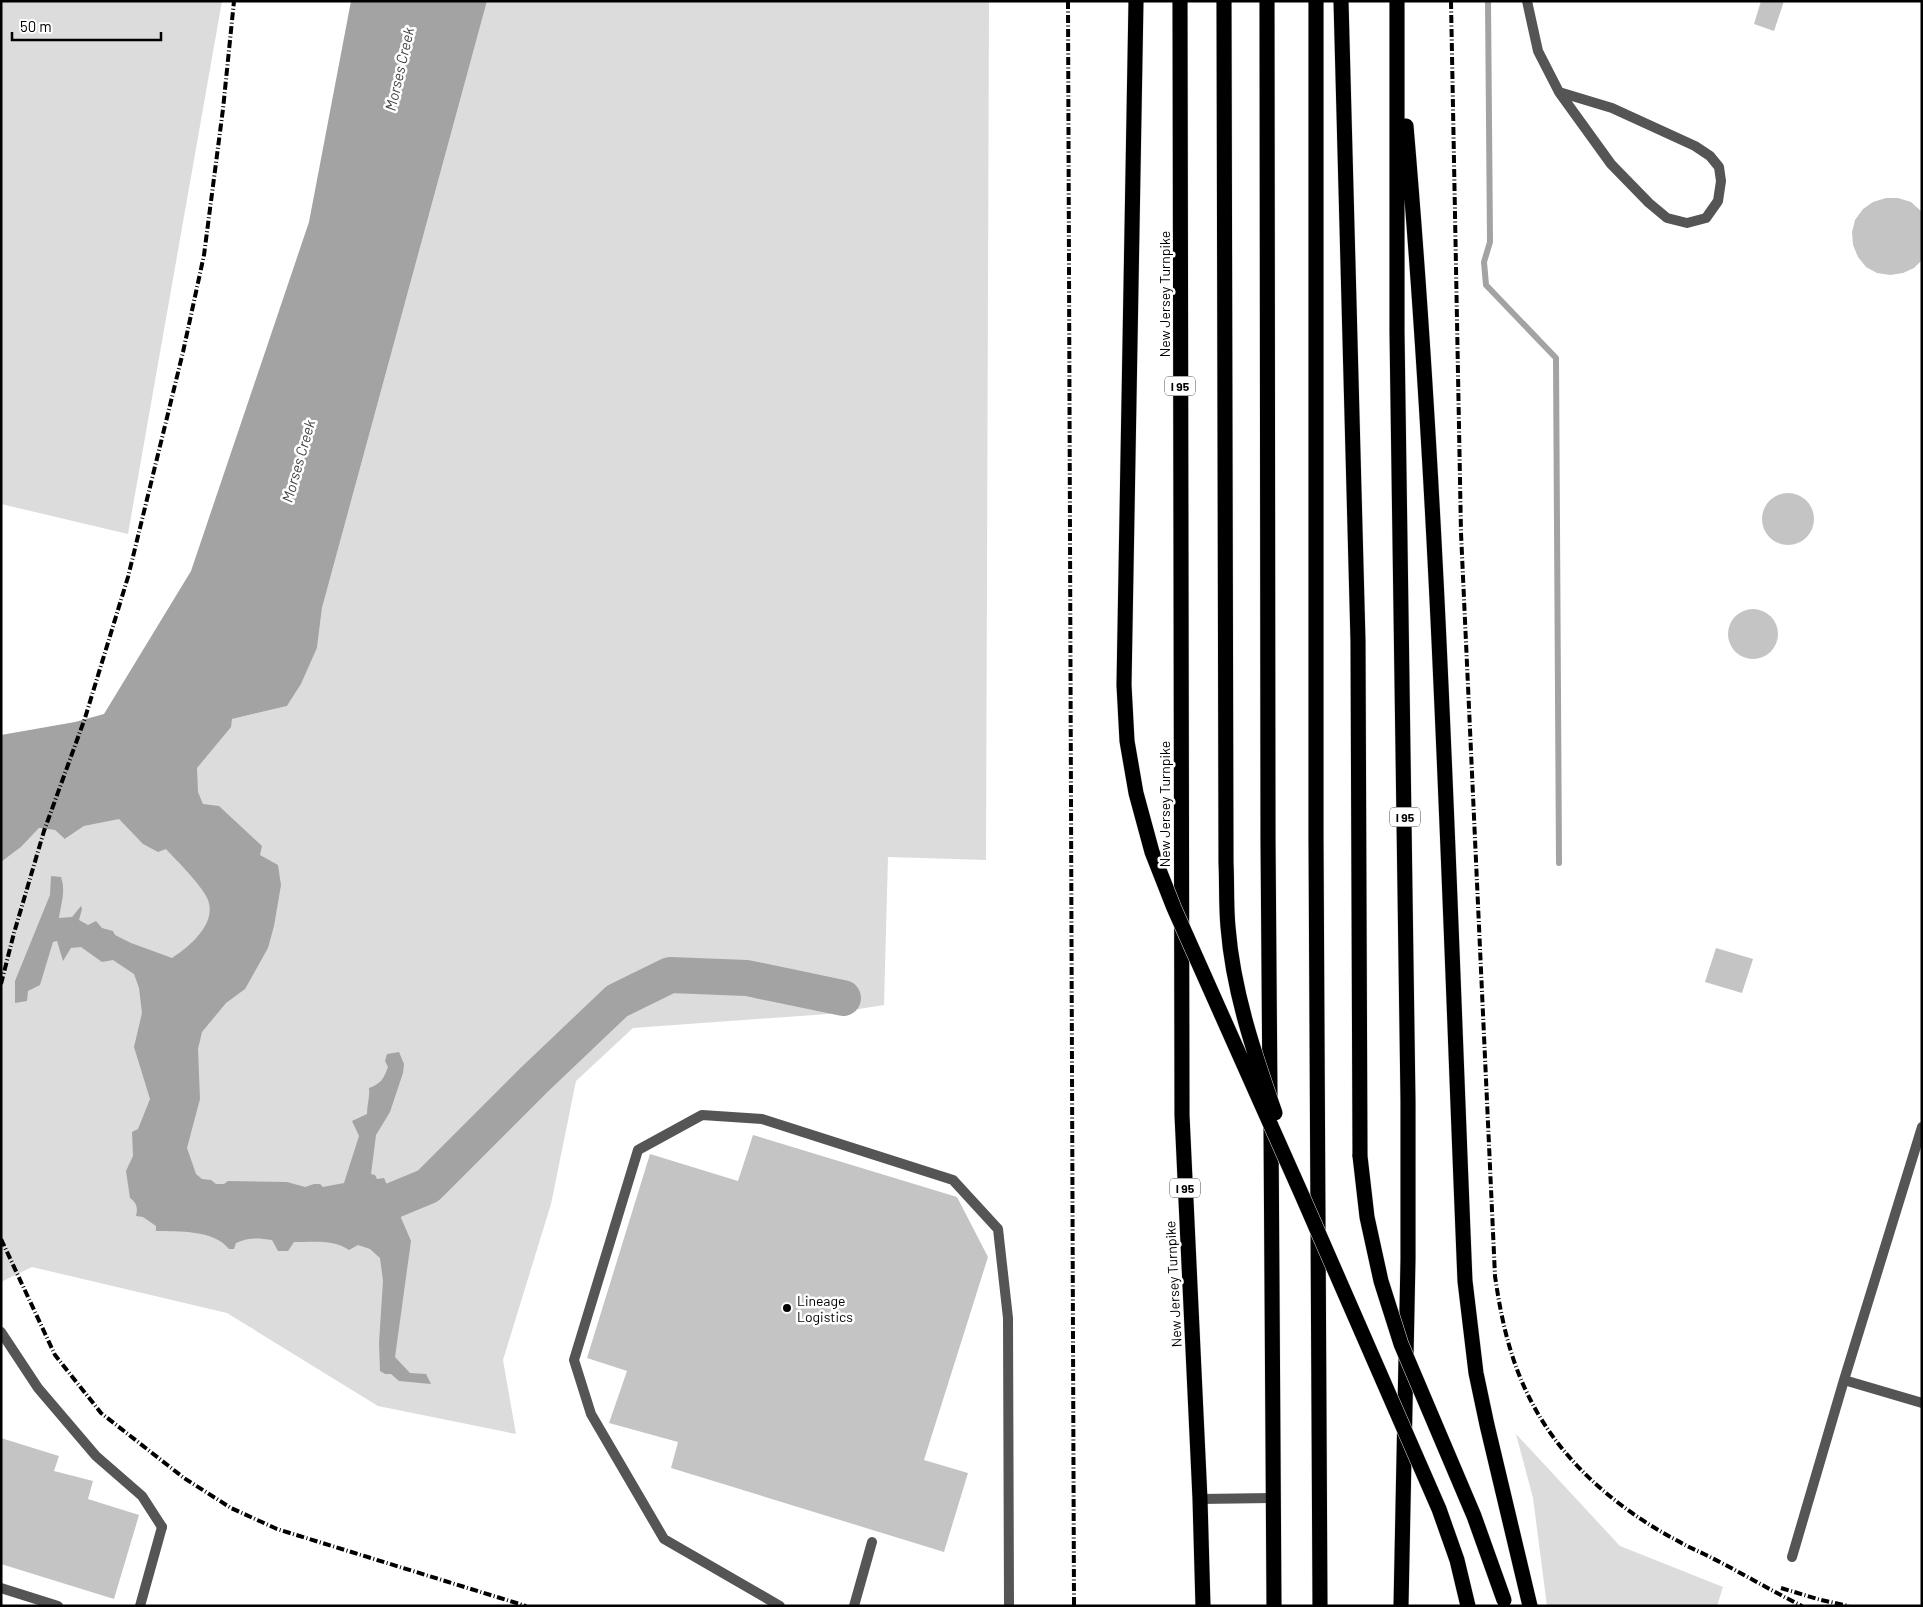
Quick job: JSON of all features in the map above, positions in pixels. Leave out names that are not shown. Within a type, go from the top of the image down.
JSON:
[{"type":"highway","points":[[1136,1],[1124,686],[1127,741],[1136,793],[1152,852],[1174,908],[1439,1509],[1457,1560],[1468,1606]]},
{"type":"highway","name":"New Jersey Turnpike","points":[[1180,1],[1182,1115],[1200,1499],[1203,1606]]},
{"type":"highway","points":[[1224,1],[1226,832],[1228,928],[1236,981],[1252,1045],[1301,1193]]},
{"type":"highway","points":[[1267,1],[1268,838],[1274,1606]]},
{"type":"highway","points":[[1316,1],[1316,847],[1320,1606]]},
{"type":"highway","points":[[1341,1],[1358,642],[1360,1156],[1368,1216],[1381,1281],[1401,1344],[1474,1516],[1505,1603]]},
{"type":"highway","name":"I 95","points":[[1397,1],[1397,332],[1408,1101],[1408,1269],[1401,1606]]},
{"type":"highway","points":[[1398,27],[1420,284],[1434,554],[1465,1281],[1476,1373],[1530,1606]]},
{"type":"street","points":[[1527,1],[1538,51],[1559,92],[1612,164],[1649,203],[1667,218],[1686,222],[1706,218],[1718,201],[1721,181],[1719,167],[1710,156],[1695,146],[1612,108],[1559,92]]},
{"type":"street","points":[[780,1606],[664,1539],[591,1414],[574,1360],[638,1150],[702,1115],[762,1119],[952,1180],[998,1229],[1008,1318],[1009,1606]]},
{"type":"street","points":[[1792,1557],[1922,1127]]},
{"type":"street","points":[[1,1332],[38,1388],[96,1456],[142,1496],[162,1527],[140,1606]]},
{"type":"street","points":[[1844,1380],[1922,1403]]},
{"type":"street","points":[[1200,1499],[1274,1498]]},
{"type":"street","points":[[854,1606],[872,1542]]},
{"type":"street","points":[[1,1588],[58,1606]]},
{"type":"shaded area","points":[[1,1],[222,1],[128,534],[1,504]]},
{"type":"shaded area","points":[[487,1],[989,1],[986,860],[888,857],[884,1005],[828,1014],[633,1028],[576,1081],[551,1204],[503,1360],[516,1434],[378,1406],[227,1313],[32,1267],[1,1282],[1,862],[21,847],[39,828],[55,830],[66,839],[84,826],[97,823],[232,719],[287,706],[301,684],[317,648],[322,608]]},
{"type":"shaded area","points":[[1516,1434],[1620,1546],[1723,1587],[1717,1606],[1547,1606],[1533,1498]]},
{"type":"water","name":"Morses Creek","points":[[351,1],[487,1],[322,608],[317,648],[301,684],[287,706],[232,719],[231,727],[197,768],[198,792],[203,804],[219,806],[262,846],[260,855],[278,865],[281,885],[268,948],[245,989],[226,1003],[202,1032],[198,1049],[200,1099],[187,1148],[196,1174],[202,1179],[211,1180],[216,1184],[224,1184],[228,1181],[287,1182],[305,1187],[320,1184],[323,1187],[344,1183],[359,1136],[352,1121],[367,1114],[369,1088],[382,1080],[388,1067],[385,1061],[387,1054],[399,1052],[404,1064],[403,1073],[390,1112],[376,1135],[371,1174],[375,1175],[377,1179],[384,1178],[411,1241],[395,1357],[410,1373],[426,1374],[431,1384],[399,1381],[391,1374],[385,1374],[380,1371],[379,1343],[383,1281],[380,1258],[370,1249],[358,1245],[349,1250],[337,1244],[294,1242],[288,1251],[278,1251],[272,1240],[258,1238],[240,1241],[236,1243],[234,1249],[229,1249],[214,1238],[205,1235],[156,1231],[156,1226],[143,1217],[136,1216],[136,1206],[130,1198],[126,1171],[133,1156],[132,1132],[138,1129],[150,1099],[134,1047],[142,1013],[139,988],[134,974],[113,960],[102,962],[81,947],[71,948],[63,961],[57,941],[53,942],[40,985],[28,991],[27,1001],[15,1003],[15,981],[50,895],[51,876],[61,877],[62,882],[63,898],[59,918],[72,917],[81,906],[79,920],[88,925],[96,921],[102,928],[113,931],[115,935],[131,943],[172,958],[186,948],[200,934],[209,918],[208,900],[195,880],[166,849],[158,852],[143,844],[119,819],[84,826],[65,839],[55,830],[39,828],[21,847],[1,862],[1,735],[75,722],[104,714],[191,571],[309,222]]},
{"type":"building","points":[[1761,1],[1784,1],[1774,31],[1754,24]]},
{"type":"building","points":[[1886,198],[1898,198],[1911,202],[1922,212],[1922,260],[1914,268],[1903,273],[1890,275],[1877,273],[1866,267],[1858,257],[1853,245],[1852,232],[1855,220],[1863,209],[1873,202]]},
{"type":"building","points":[[1788,493],[1798,495],[1806,501],[1812,509],[1814,519],[1812,529],[1806,537],[1798,543],[1788,545],[1778,543],[1770,537],[1764,529],[1762,519],[1764,509],[1770,501],[1778,495]]},
{"type":"building","points":[[1753,609],[1763,611],[1771,616],[1776,624],[1778,634],[1776,644],[1771,652],[1763,657],[1753,659],[1743,657],[1735,652],[1730,644],[1728,634],[1730,624],[1735,616],[1743,611]]},
{"type":"building","points":[[1716,948],[1753,959],[1742,993],[1705,982]]},
{"type":"building","name":"Lineage Logistics","points":[[753,1135],[957,1197],[988,1257],[924,1460],[968,1473],[944,1552],[671,1468],[678,1442],[609,1423],[627,1371],[587,1358],[650,1154],[738,1181]]},
{"type":"building","points":[[1,1438],[59,1456],[54,1471],[93,1481],[88,1499],[139,1515],[114,1599],[1,1564]]},
{"type":"waterway","points":[[1488,1],[1490,242],[1484,262],[1486,285],[1556,358],[1559,863]]},
{"type":"waterway","points":[[346,1212],[370,1210],[428,1186],[534,1080],[617,1001],[670,975],[747,978],[843,998]]},
{"type":"railway","points":[[1,984],[44,831],[85,718],[128,577],[183,352],[204,255],[223,109],[234,1]]},
{"type":"railway","points":[[1068,1],[1074,1606]]},
{"type":"railway","points":[[1451,1],[1461,533],[1495,1276],[1503,1323],[1523,1384],[1543,1422],[1574,1463],[1593,1481],[1634,1514],[1655,1528],[1802,1606]]},
{"type":"railway","points":[[1,1239],[55,1355],[101,1413],[184,1478],[231,1508],[277,1529],[526,1606]]},
{"type":"railway","points":[[1781,1588],[1849,1606]]},
{"type":"place","name":"Lineage Logistics","points":[[787,1308]]}]
